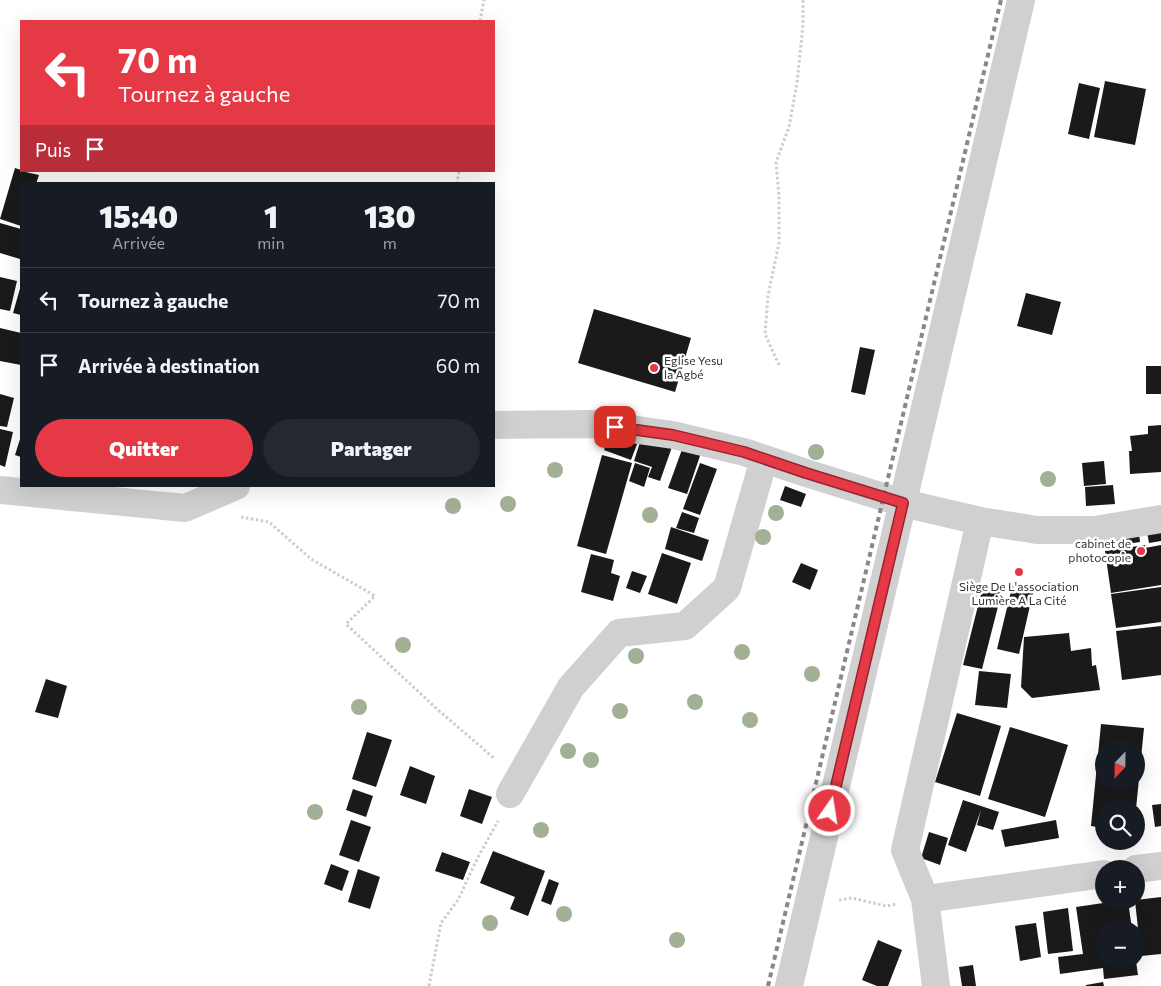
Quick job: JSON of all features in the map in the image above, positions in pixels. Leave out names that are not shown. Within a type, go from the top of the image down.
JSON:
[{"type":"street","points":[[789,986],[1021,0]]},
{"type":"street","points":[[495,425],[596,424],[673,435],[744,452],[903,503],[980,521],[1036,530],[1096,530],[1161,519]]},
{"type":"street","points":[[510,794],[571,687],[619,633],[685,626],[727,588],[764,459]]},
{"type":"street","points":[[0,490],[185,508],[234,487]]},
{"type":"street","points":[[936,986],[925,899],[905,850],[980,521]]},
{"type":"street","points":[[1145,868],[1161,866]]},
{"type":"street","points":[[925,899],[1095,875]]},
{"type":"path","points":[[480,20],[484,0]]},
{"type":"path","points":[[779,365],[765,334],[768,296],[779,242],[779,196],[776,162],[789,127],[797,83],[803,25],[803,0]]},
{"type":"path","points":[[232,516],[269,522],[311,559],[376,596],[346,624],[436,709],[502,766],[510,794],[458,900],[441,923],[429,986]]},
{"type":"path","points":[[852,898],[886,906]]},
{"type":"building","points":[[1105,81],[1146,89],[1135,145],[1094,137]]},
{"type":"building","points":[[1079,83],[1100,88],[1089,139],[1068,134]]},
{"type":"building","points":[[15,168],[20,170],[20,172],[39,175],[37,182],[20,182],[20,226],[0,219]]},
{"type":"building","points":[[0,223],[20,229],[20,259],[0,253]]},
{"type":"building","points":[[0,277],[17,281],[10,311],[0,309]]},
{"type":"building","points":[[20,288],[20,315],[13,313]]},
{"type":"building","points":[[1026,293],[1061,302],[1052,335],[1017,326]]},
{"type":"building","points":[[594,309],[691,338],[675,392],[578,363]]},
{"type":"building","points":[[0,328],[20,333],[20,365],[0,361]]},
{"type":"building","points":[[860,347],[875,350],[865,395],[851,392]]},
{"type":"building","points":[[1146,366],[1161,366],[1161,394],[1146,394]]},
{"type":"building","points":[[0,394],[14,398],[7,427],[0,426]]},
{"type":"building","points":[[1161,425],[1161,472],[1130,474],[1129,451],[1132,451],[1130,436],[1148,434],[1148,426]]},
{"type":"building","points":[[0,429],[13,432],[5,467],[0,465]]},
{"type":"building","points":[[611,429],[639,439],[631,460],[604,450]]},
{"type":"building","points":[[642,436],[672,447],[660,481],[648,477],[652,467],[634,461]]},
{"type":"building","points":[[20,439],[20,457],[15,455]]},
{"type":"building","points":[[684,444],[702,450],[687,494],[668,488]]},
{"type":"building","points":[[602,455],[632,463],[606,554],[577,546]]},
{"type":"building","points":[[1104,461],[1106,484],[1084,486],[1082,463]]},
{"type":"building","points":[[635,463],[650,468],[644,487],[629,481]]},
{"type":"building","points":[[700,463],[717,469],[700,515],[683,509]]},
{"type":"building","points":[[1113,485],[1115,504],[1086,506],[1085,487]]},
{"type":"building","points":[[785,486],[806,494],[801,507],[780,500]]},
{"type":"building","points":[[682,512],[699,518],[694,533],[676,528]]},
{"type":"building","points":[[671,527],[709,540],[702,561],[665,549]]},
{"type":"building","points":[[1161,530],[1161,541],[1149,543],[1147,532]]},
{"type":"building","points":[[1139,534],[1140,542],[1114,546],[1113,537]]},
{"type":"building","points":[[1145,545],[1145,548],[1161,545],[1161,585],[1111,593],[1105,551]]},
{"type":"building","points":[[662,553],[691,563],[677,604],[648,594]]},
{"type":"building","points":[[591,554],[614,560],[611,573],[620,576],[613,601],[581,592]]},
{"type":"building","points":[[801,563],[818,570],[810,590],[792,582]]},
{"type":"building","points":[[632,571],[647,576],[640,593],[626,588]]},
{"type":"building","points":[[1013,583],[1034,588],[1019,654],[997,649]]},
{"type":"building","points":[[983,586],[1002,591],[982,669],[963,665]]},
{"type":"building","points":[[1161,587],[1161,622],[1116,628],[1111,594]]},
{"type":"building","points":[[1161,626],[1161,675],[1122,680],[1116,631]]},
{"type":"building","points":[[1069,633],[1071,651],[1091,648],[1092,666],[1096,665],[1100,690],[1032,698],[1021,687],[1024,637]]},
{"type":"building","points":[[979,671],[1011,674],[1007,708],[975,705]]},
{"type":"building","points":[[46,679],[67,686],[58,718],[35,712]]},
{"type":"building","points":[[957,713],[1001,726],[980,796],[935,782]]},
{"type":"building","points":[[1101,724],[1144,728],[1143,740],[1099,740]]},
{"type":"building","points":[[1010,727],[1068,745],[1045,817],[988,799]]},
{"type":"building","points":[[367,732],[392,740],[376,787],[352,779]]},
{"type":"building","points":[[410,766],[435,776],[426,804],[400,795]]},
{"type":"building","points":[[1095,785],[1095,790],[1138,790],[1137,800],[1095,800],[1095,827],[1091,826]]},
{"type":"building","points":[[353,789],[373,796],[366,817],[346,810]]},
{"type":"building","points":[[469,789],[492,797],[482,824],[460,816]]},
{"type":"building","points":[[963,800],[999,812],[993,830],[977,825],[981,810],[966,852],[948,845]]},
{"type":"building","points":[[1161,804],[1161,826],[1155,827],[1152,805]]},
{"type":"building","points":[[351,820],[371,827],[359,862],[339,855]]},
{"type":"building","points":[[1056,820],[1059,838],[1005,847],[1001,830]]},
{"type":"building","points":[[929,832],[948,838],[940,865],[921,858]]},
{"type":"building","points":[[493,851],[545,871],[528,916],[510,909],[515,897],[480,883]]},
{"type":"building","points":[[442,852],[470,862],[463,880],[435,871]]},
{"type":"building","points":[[331,864],[349,871],[342,891],[324,884]]},
{"type":"building","points":[[358,869],[380,877],[370,909],[348,902]]},
{"type":"building","points":[[549,879],[559,883],[551,905],[541,901]]},
{"type":"building","points":[[1161,897],[1161,954],[1145,956],[1145,920],[1137,920],[1136,910],[1145,910],[1145,899]]},
{"type":"building","points":[[1095,904],[1095,910],[1129,910],[1131,920],[1095,920],[1095,969],[1060,974],[1058,957],[1083,954],[1076,907]]},
{"type":"building","points":[[1068,908],[1073,951],[1048,954],[1043,912]]},
{"type":"building","points":[[1036,923],[1041,957],[1020,961],[1015,926]]},
{"type":"building","points":[[878,940],[902,950],[888,986],[877,986],[862,980]]},
{"type":"building","points":[[973,965],[976,986],[962,986],[959,967]]},
{"type":"building","points":[[1103,970],[1137,970],[1138,975],[1104,979]]},
{"type":"building","points":[[1103,982],[1104,986],[1086,986],[1086,985]]},
{"type":"railway","points":[[768,986],[1001,0]]},
{"type":"place","name":"Eglise Yesu la Agbé","points":[[654,368]]},
{"type":"place","name":"cabinet de photocopie","points":[[1141,551]]},
{"type":"place","name":"Siège De L'association Lumière A La Cité","points":[[1019,572]]},
{"type":"route","points":[[615,427],[673,435],[744,452],[903,503],[830,811]]}]
